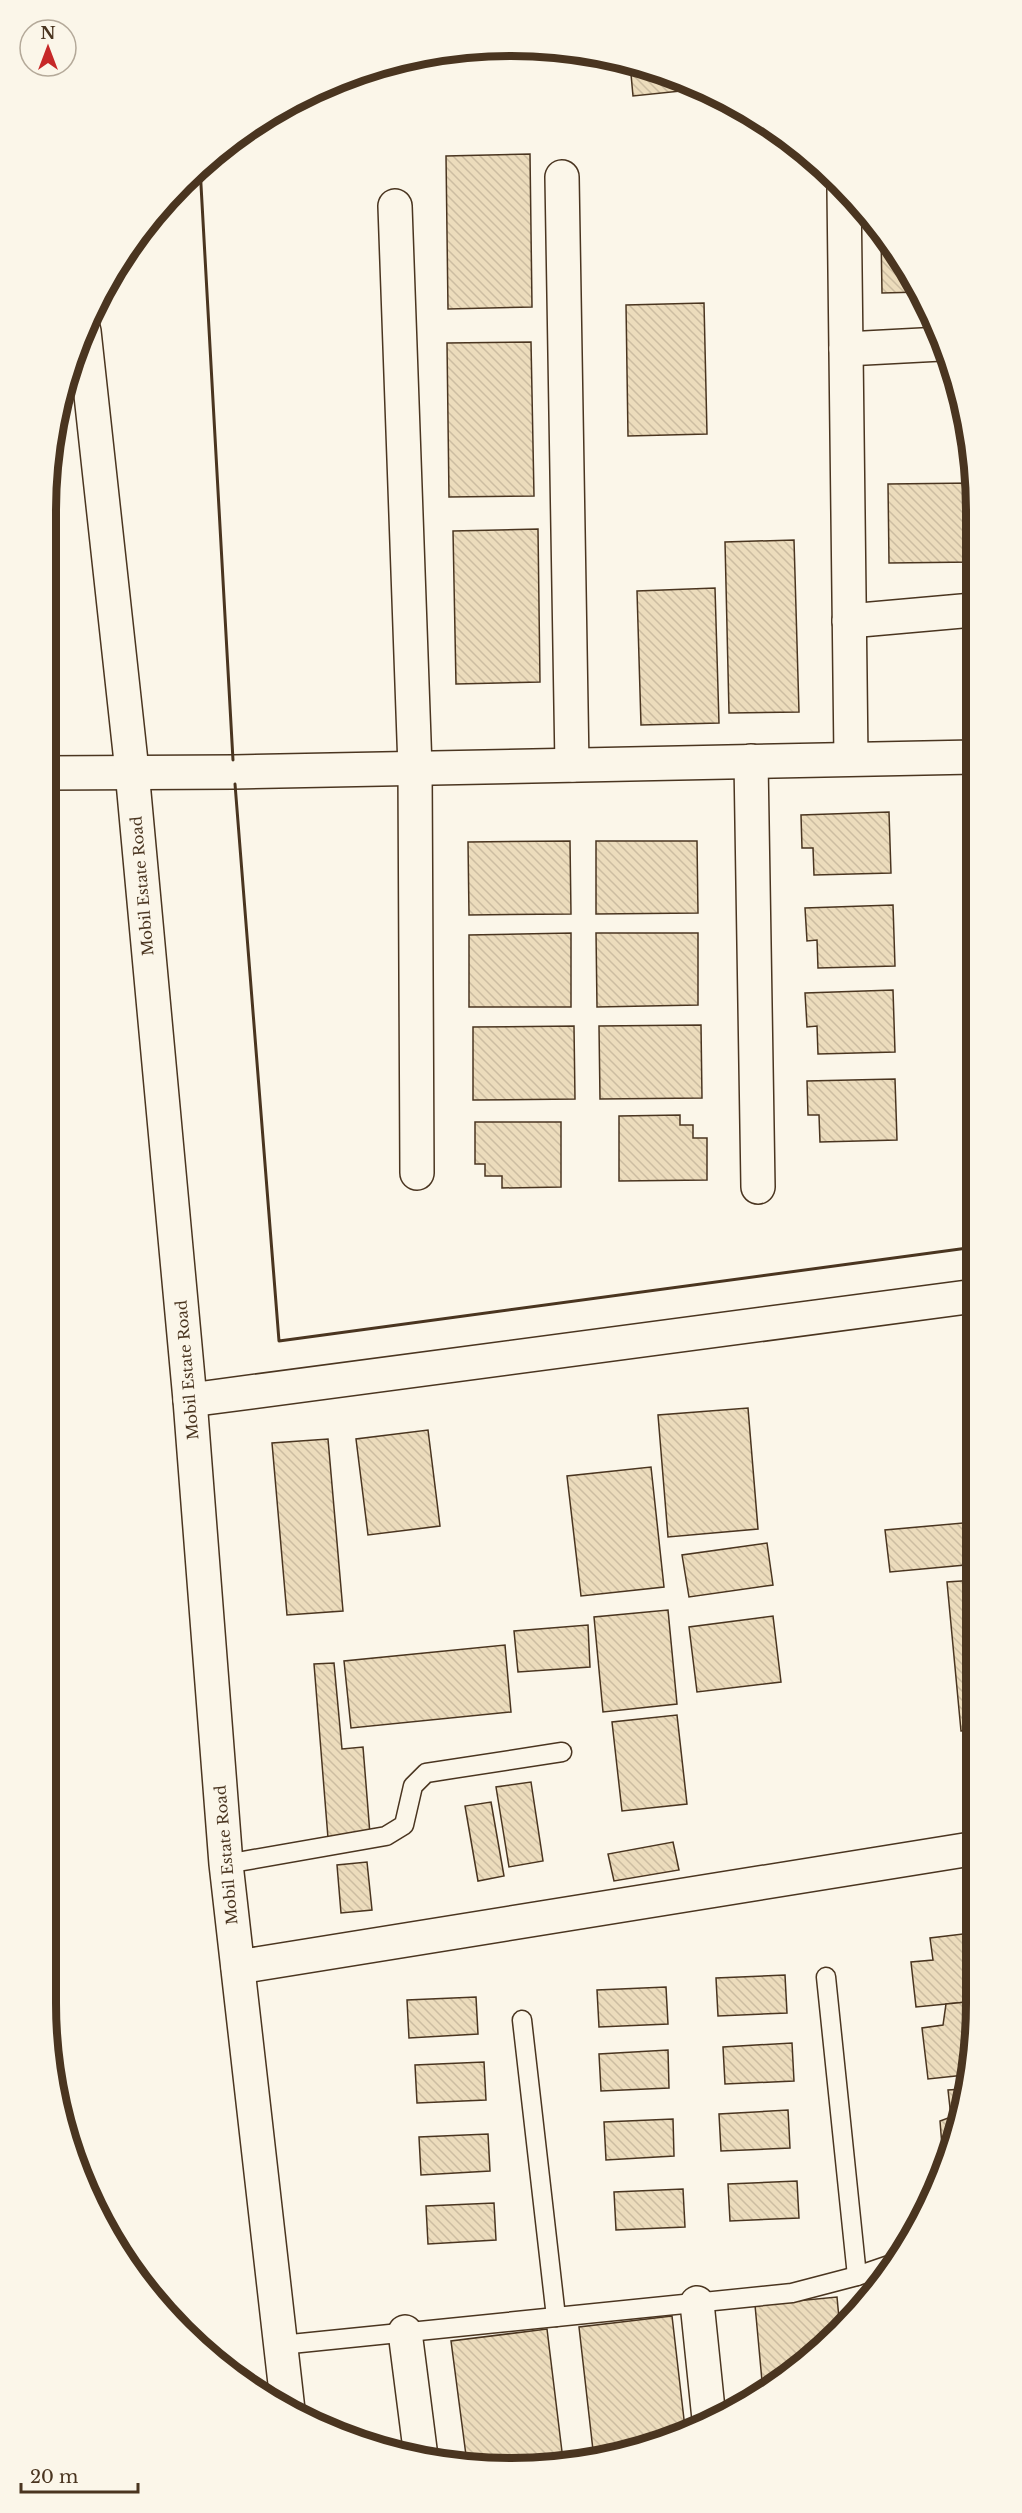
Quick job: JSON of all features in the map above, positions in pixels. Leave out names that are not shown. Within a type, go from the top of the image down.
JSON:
[{"type":"street","points":[[562,177],[572,765]]},
{"type":"street","points":[[844,201],[851,758]]},
{"type":"street","points":[[395,206],[415,768],[417,1173]]},
{"type":"street","points":[[846,349],[935,344]]},
{"type":"street","name":"Mobil Estate Road","points":[[86,348],[132,771],[190,1400],[226,1864],[287,2398]]},
{"type":"street","points":[[849,621],[966,611]]},
{"type":"street","points":[[56,773],[966,757]]},
{"type":"street","points":[[751,761],[758,1187]]},
{"type":"street","points":[[190,1400],[966,1297]]},
{"type":"street","points":[[238,1967],[966,1850]]},
{"type":"street","points":[[697,2303],[708,2413]]},
{"type":"street","points":[[405,2332],[420,2448]]},
{"type":"lane","points":[[226,1864],[386,1836],[404,1826],[413,1786],[426,1773],[562,1752]]},
{"type":"lane","points":[[826,1977],[857,2276]]},
{"type":"lane","points":[[522,2020],[556,2317]]},
{"type":"lane","points":[[281,2344],[792,2293],[880,2268]]},
{"type":"building","points":[[631,72],[686,90],[633,96]]},
{"type":"building","points":[[530,154],[532,307],[448,309],[446,156]]},
{"type":"building","points":[[881,246],[910,292],[882,293]]},
{"type":"building","points":[[704,303],[707,434],[628,436],[626,305]]},
{"type":"building","points":[[531,342],[534,496],[449,497],[447,343]]},
{"type":"building","points":[[966,483],[966,562],[889,563],[888,484]]},
{"type":"building","points":[[538,529],[540,682],[456,684],[453,531]]},
{"type":"building","points":[[794,540],[799,712],[729,713],[725,542]]},
{"type":"building","points":[[715,588],[719,723],[641,725],[637,591]]},
{"type":"building","points":[[889,812],[891,873],[814,875],[813,848],[802,848],[801,815]]},
{"type":"building","points":[[570,841],[571,914],[469,915],[468,842]]},
{"type":"building","points":[[596,841],[697,841],[698,913],[596,914]]},
{"type":"building","points":[[893,905],[895,966],[818,968],[817,940],[807,941],[805,908]]},
{"type":"building","points":[[571,933],[571,1007],[469,1007],[469,935]]},
{"type":"building","points":[[596,933],[698,933],[698,1005],[597,1007]]},
{"type":"building","points":[[893,990],[895,1052],[818,1054],[817,1026],[807,1027],[805,993]]},
{"type":"building","points":[[701,1025],[702,1098],[600,1099],[599,1026]]},
{"type":"building","points":[[574,1026],[575,1099],[473,1100],[473,1027]]},
{"type":"building","points":[[895,1079],[897,1140],[820,1142],[819,1115],[808,1115],[807,1081]]},
{"type":"building","points":[[680,1115],[680,1125],[693,1125],[693,1138],[707,1138],[707,1180],[619,1181],[619,1116]]},
{"type":"building","points":[[475,1122],[561,1122],[561,1187],[502,1188],[502,1176],[485,1176],[485,1164],[475,1164]]},
{"type":"building","points":[[748,1408],[758,1529],[668,1537],[658,1415]]},
{"type":"building","points":[[428,1430],[440,1526],[368,1535],[356,1439]]},
{"type":"building","points":[[328,1439],[343,1611],[287,1615],[272,1443]]},
{"type":"building","points":[[651,1467],[664,1587],[581,1596],[567,1476]]},
{"type":"building","points":[[966,1523],[966,1565],[890,1572],[885,1530]]},
{"type":"building","points":[[767,1543],[773,1585],[689,1597],[682,1555]]},
{"type":"building","points":[[966,1581],[966,1731],[961,1731],[947,1582]]},
{"type":"building","points":[[668,1610],[677,1704],[603,1712],[594,1617]]},
{"type":"building","points":[[773,1616],[781,1682],[697,1692],[689,1627]]},
{"type":"building","points":[[588,1625],[590,1667],[518,1672],[514,1631]]},
{"type":"building","points":[[505,1645],[511,1712],[351,1728],[344,1661]]},
{"type":"building","points":[[334,1663],[342,1749],[363,1747],[370,1834],[328,1838],[314,1664]]},
{"type":"building","points":[[677,1715],[687,1804],[622,1811],[612,1722]]},
{"type":"building","points":[[531,1782],[543,1861],[509,1867],[496,1787]]},
{"type":"building","points":[[491,1802],[504,1876],[478,1881],[465,1806]]},
{"type":"building","points":[[673,1842],[679,1870],[614,1881],[608,1854]]},
{"type":"building","points":[[367,1862],[372,1910],[341,1913],[337,1865]]},
{"type":"building","points":[[966,1934],[966,2002],[916,2007],[911,1962],[933,1960],[930,1938]]},
{"type":"building","points":[[785,1975],[787,2013],[718,2016],[716,1978]]},
{"type":"building","points":[[666,1987],[668,2024],[599,2027],[597,1990]]},
{"type":"building","points":[[476,1997],[478,2034],[409,2038],[407,2000]]},
{"type":"building","points":[[966,2002],[966,2032],[961,2075],[928,2079],[922,2028],[943,2025],[946,2004]]},
{"type":"building","points":[[792,2043],[794,2081],[725,2084],[723,2047]]},
{"type":"building","points":[[668,2050],[669,2088],[601,2091],[599,2054]]},
{"type":"building","points":[[484,2062],[486,2100],[417,2103],[415,2065]]},
{"type":"building","points":[[958,2089],[951,2120],[942,2146],[940,2121],[951,2117],[948,2090]]},
{"type":"building","points":[[788,2110],[790,2148],[721,2151],[719,2114]]},
{"type":"building","points":[[673,2119],[674,2156],[606,2160],[604,2122]]},
{"type":"building","points":[[488,2134],[490,2171],[421,2175],[419,2137]]},
{"type":"building","points":[[797,2181],[799,2218],[730,2221],[728,2184]]},
{"type":"building","points":[[683,2189],[685,2227],[616,2230],[614,2192]]},
{"type":"building","points":[[494,2203],[496,2240],[428,2244],[426,2206]]},
{"type":"building","points":[[837,2297],[839,2317],[811,2344],[762,2382],[755,2305]]},
{"type":"building","points":[[672,2316],[684,2423],[629,2442],[593,2450],[579,2327]]},
{"type":"building","points":[[547,2329],[562,2455],[511,2458],[466,2455],[451,2341]]},
{"type":"wall","points":[[201,178],[233,760]]},
{"type":"wall","points":[[235,784],[279,1341],[966,1248]]}]
